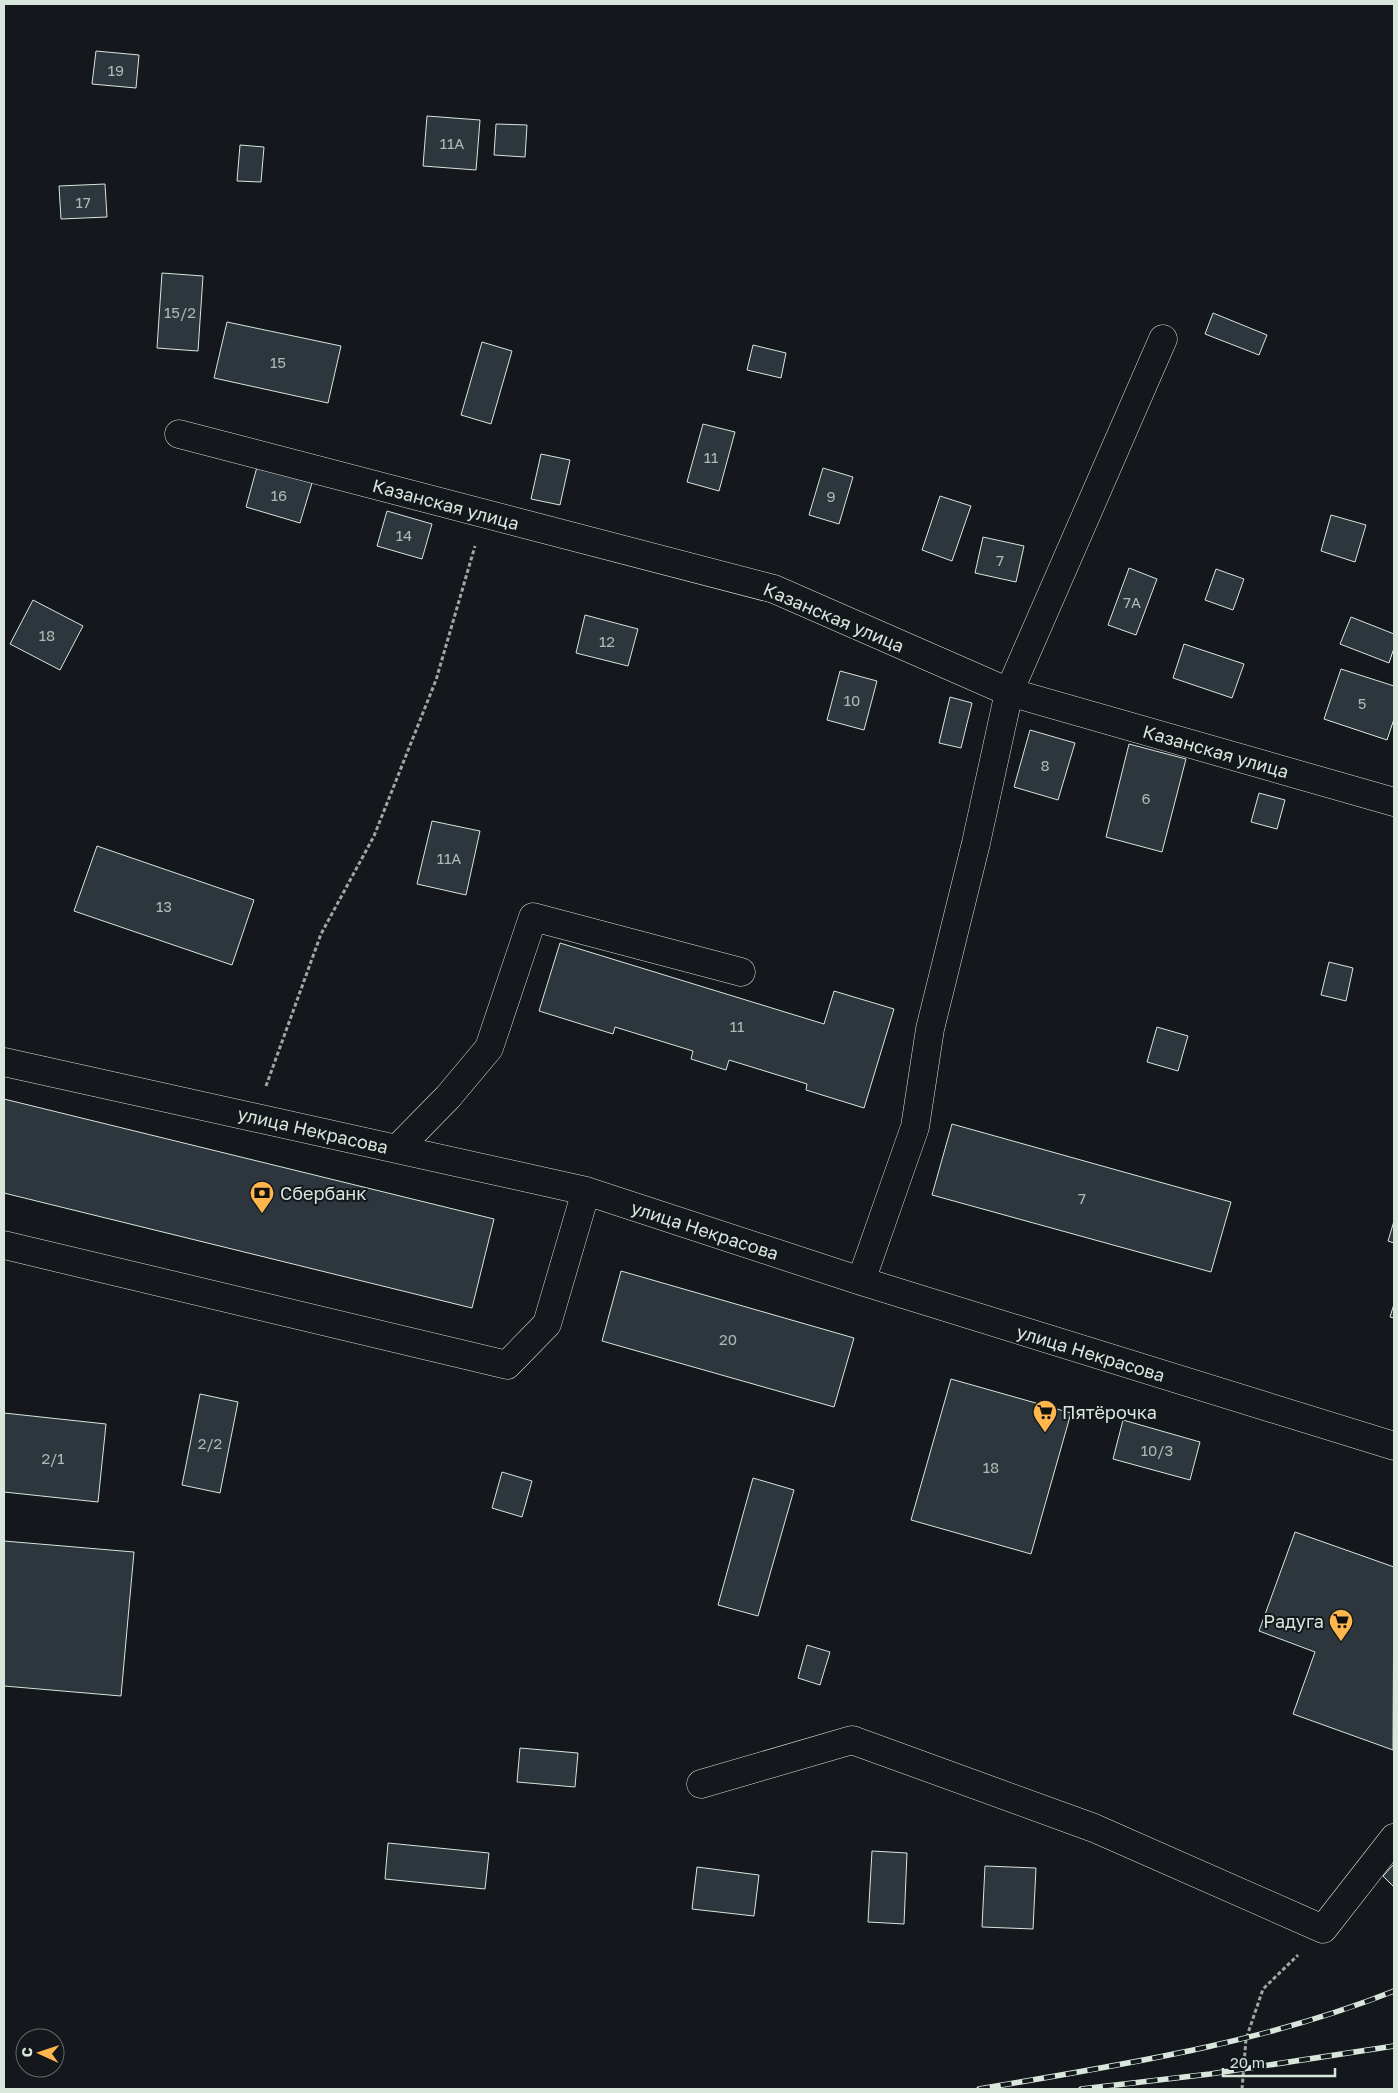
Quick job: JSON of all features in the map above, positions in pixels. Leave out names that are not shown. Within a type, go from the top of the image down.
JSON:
[{"type":"street","points":[[862,1281],[915,1127],[930,1029],[976,843],[1009,692],[1163,339]]},
{"type":"street","name":"Казанская улица","points":[[180,434],[774,589],[1009,692],[1394,802]]},
{"type":"street","points":[[397,1149],[448,1097],[489,1048],[533,917],[741,972]]},
{"type":"street","name":"улица Некрасова","points":[[4,1062],[586,1191],[862,1281],[1394,1446]]},
{"type":"street","points":[[4,1245],[507,1365],[547,1324],[586,1191]]},
{"type":"street","points":[[702,1784],[852,1740],[1094,1828],[1323,1930],[1394,1838]]},
{"type":"path","points":[[254,1117],[321,934],[374,836],[436,680],[484,514]]},
{"type":"path","points":[[1242,2089],[1246,2039],[1264,1989],[1323,1930]]},
{"type":"building","points":[[96,51],[139,55],[136,88],[92,84]]},
{"type":"building","points":[[427,116],[480,120],[476,170],[423,166]]},
{"type":"building","points":[[496,124],[527,125],[525,157],[494,155]]},
{"type":"building","points":[[240,145],[264,147],[261,182],[237,181]]},
{"type":"building","points":[[105,184],[107,217],[61,219],[59,186]]},
{"type":"building","points":[[162,273],[203,276],[198,351],[157,348]]},
{"type":"building","points":[[1213,313],[1267,335],[1259,355],[1205,334]]},
{"type":"building","points":[[227,322],[341,346],[328,403],[214,378]]},
{"type":"building","points":[[482,342],[512,351],[491,424],[461,415]]},
{"type":"building","points":[[753,345],[786,353],[781,378],[747,370]]},
{"type":"building","points":[[703,424],[735,432],[719,491],[687,482]]},
{"type":"building","points":[[541,454],[570,460],[560,505],[531,499]]},
{"type":"building","points":[[257,467],[312,483],[300,523],[246,507]]},
{"type":"building","points":[[823,468],[853,477],[839,524],[809,515]]},
{"type":"building","points":[[940,496],[971,506],[952,561],[922,550]]},
{"type":"building","points":[[387,511],[432,524],[422,559],[377,546]]},
{"type":"building","points":[[1331,515],[1366,525],[1355,562],[1321,551]]},
{"type":"building","points":[[983,537],[1024,546],[1016,582],[975,573]]},
{"type":"building","points":[[1129,568],[1157,579],[1136,635],[1108,625]]},
{"type":"building","points":[[1216,569],[1244,579],[1233,610],[1205,600]]},
{"type":"building","points":[[33,600],[83,626],[60,670],[10,644]]},
{"type":"building","points":[[585,615],[638,629],[628,666],[576,653]]},
{"type":"building","points":[[1351,617],[1394,634],[1394,648],[1389,663],[1340,644]]},
{"type":"building","points":[[1184,644],[1244,664],[1232,698],[1173,678]]},
{"type":"building","points":[[1341,669],[1394,686],[1394,719],[1387,740],[1324,719]]},
{"type":"building","points":[[840,671],[877,681],[864,730],[827,720]]},
{"type":"building","points":[[950,697],[972,703],[961,748],[939,743]]},
{"type":"building","points":[[1030,730],[1075,743],[1058,800],[1014,787]]},
{"type":"building","points":[[1129,744],[1186,759],[1162,852],[1106,837]]},
{"type":"building","points":[[1259,793],[1285,800],[1277,829],[1251,822]]},
{"type":"building","points":[[432,821],[480,831],[466,895],[417,884]]},
{"type":"building","points":[[97,846],[254,900],[232,965],[74,911]]},
{"type":"building","points":[[560,943],[824,1024],[834,991],[894,1009],[864,1108],[806,1090],[807,1084],[729,1060],[726,1070],[691,1059],[693,1051],[615,1027],[613,1034],[539,1011]]},
{"type":"building","points":[[1329,962],[1353,968],[1346,1001],[1321,995]]},
{"type":"building","points":[[1157,1027],[1188,1036],[1178,1071],[1147,1062]]},
{"type":"building","points":[[4,1099],[494,1219],[472,1308],[4,1193]]},
{"type":"building","points":[[952,1124],[1231,1202],[1211,1272],[932,1195]]},
{"type":"building","points":[[1394,1221],[1394,1243],[1388,1241]]},
{"type":"building","points":[[621,1271],[854,1338],[834,1407],[602,1341]]},
{"type":"building","points":[[1394,1304],[1394,1318],[1390,1317]]},
{"type":"building","points":[[951,1379],[1071,1413],[1031,1554],[911,1520]]},
{"type":"building","points":[[200,1394],[238,1402],[220,1493],[182,1485]]},
{"type":"building","points":[[4,1413],[106,1424],[98,1502],[4,1492]]},
{"type":"building","points":[[1123,1420],[1200,1442],[1190,1480],[1113,1459]]},
{"type":"building","points":[[502,1472],[532,1481],[522,1517],[492,1508]]},
{"type":"building","points":[[753,1478],[794,1490],[758,1616],[718,1605]]},
{"type":"building","name":"Радуга","points":[[1295,1532],[1394,1567],[1393,1750],[1293,1714],[1315,1652],[1259,1631]]},
{"type":"building","points":[[4,1541],[134,1552],[121,1696],[4,1686]]},
{"type":"building","points":[[807,1645],[830,1652],[820,1685],[798,1678]]},
{"type":"building","points":[[520,1748],[578,1753],[575,1787],[517,1782]]},
{"type":"building","points":[[388,1843],[489,1853],[485,1889],[385,1879]]},
{"type":"building","points":[[872,1851],[907,1853],[904,1924],[868,1922]]},
{"type":"building","points":[[1394,1864],[1394,1887],[1383,1876]]},
{"type":"building","points":[[985,1866],[1036,1868],[1033,1929],[982,1927]]},
{"type":"building","points":[[697,1867],[759,1875],[754,1916],[692,1909]]},
{"type":"railway","points":[[979,2089],[1137,2061],[1241,2039],[1293,2025],[1394,1991]]},
{"type":"railway","points":[[1081,2089],[1210,2074],[1394,2046]]},
{"type":"place","name":"Сбербанк","points":[[262,1214]]},
{"type":"place","name":"Пятёрочка","points":[[1045,1433]]},
{"type":"place","name":"Радуга","points":[[1341,1642]]}]
